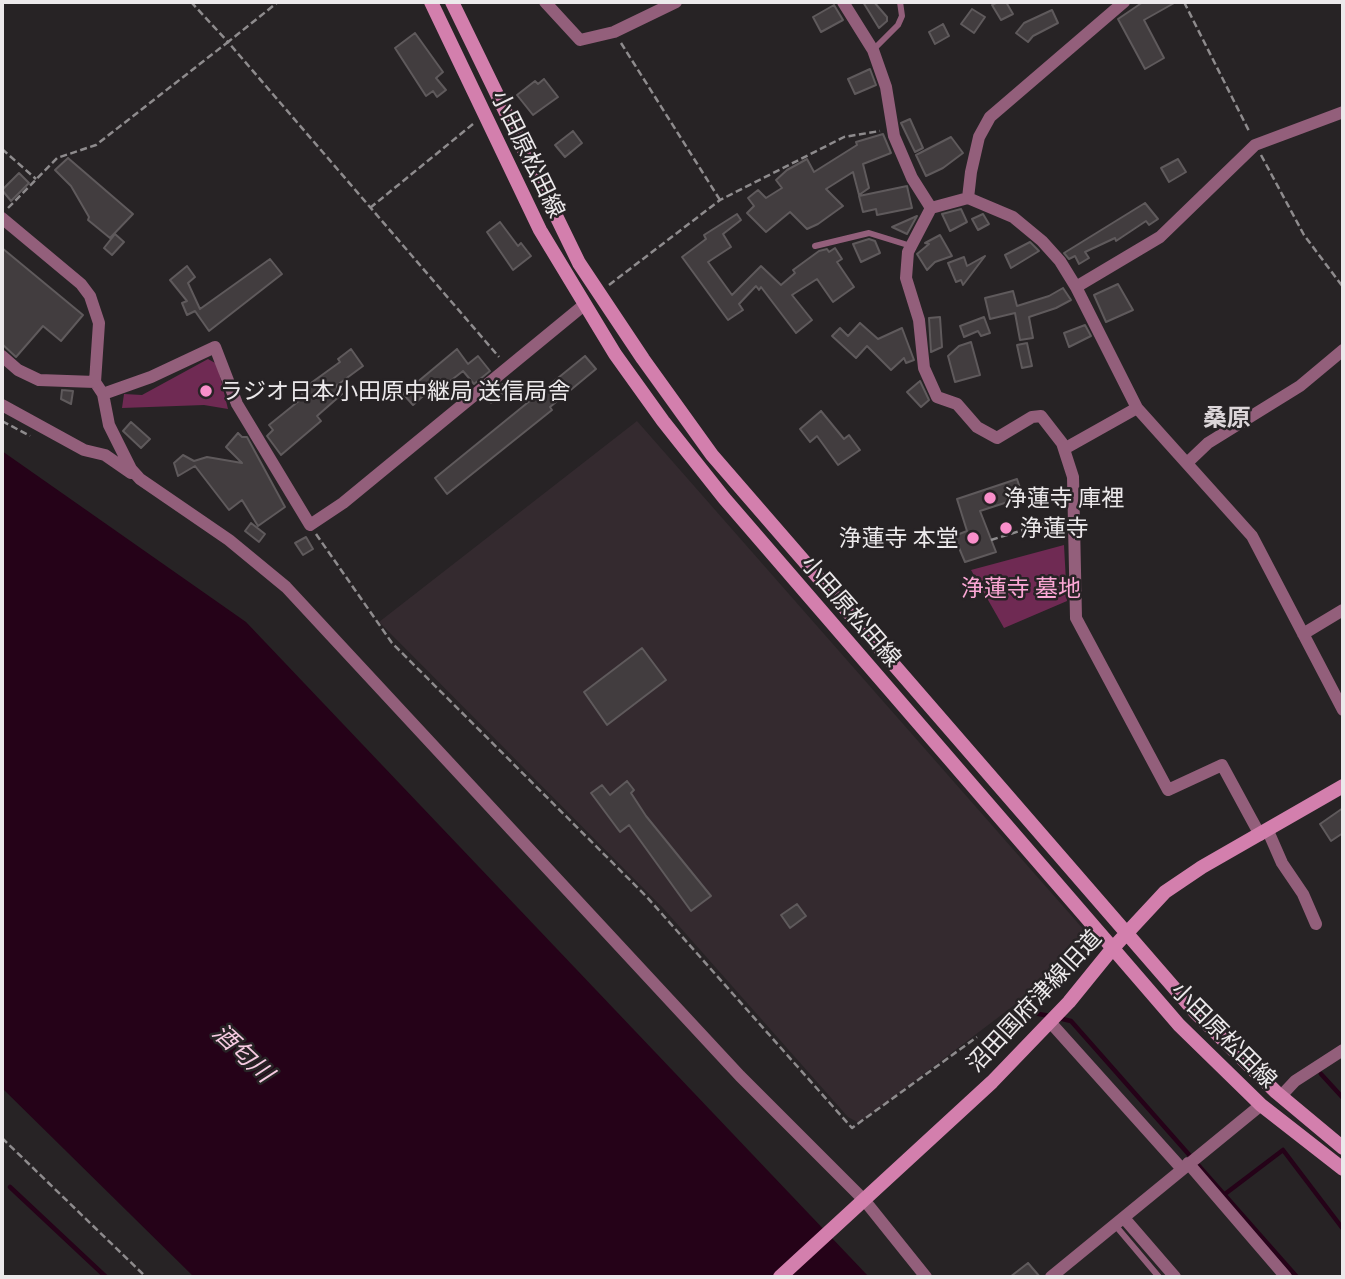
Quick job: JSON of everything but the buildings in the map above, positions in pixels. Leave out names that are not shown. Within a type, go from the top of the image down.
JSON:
[{"type":"main road","name":"小田原松田線","points":[[430,2],[540,230],[584,305],[663,421],[724,498],[1112,948],[1219,1067],[1261,1105],[1343,1169]]},
{"type":"main road","name":"小田原松田線","points":[[452,2],[541,187],[598,294],[739,488],[1126,934],[1232,1052],[1343,1148]]},
{"type":"main road","name":"沼田国府津線旧道","points":[[780,1277],[865,1201],[1050,1022],[1112,948],[1166,892],[1202,867],[1343,786]]},
{"type":"street","points":[[545,2],[580,40],[614,32],[677,2]]},
{"type":"street","points":[[843,2],[873,50],[886,88],[893,129],[912,178],[931,208]]},
{"type":"street","points":[[968,198],[979,137],[990,117],[1124,2]]},
{"type":"street","points":[[1076,288],[1160,237],[1255,145],[1343,112]]},
{"type":"street","points":[[1316,924],[1303,894],[1222,765],[1168,790],[1076,618],[1073,477],[1064,449],[1041,416],[1032,417],[997,438],[977,427],[957,404],[937,397],[924,368],[919,320],[906,278],[911,246],[931,208],[968,198],[1013,217],[1042,241],[1060,261],[1137,408],[1252,536],[1343,710]]},
{"type":"street","points":[[2,216],[81,284],[90,296],[99,323],[95,382],[103,394],[108,425],[126,461],[140,479]]},
{"type":"street","points":[[103,394],[151,377],[215,347],[237,404],[310,525],[343,503],[584,305]]},
{"type":"street","points":[[1187,463],[1208,443],[1300,386],[1343,351]]},
{"type":"street","points":[[2,356],[18,370],[38,380],[95,382]]},
{"type":"street","points":[[2,405],[84,450],[105,455],[229,540],[286,587],[721,1057],[865,1201],[926,1277]]},
{"type":"street","points":[[1064,449],[1137,408]]},
{"type":"street","points":[[1303,634],[1343,610]]},
{"type":"street","points":[[1050,1022],[1286,1277]]},
{"type":"street","points":[[1281,1096],[1295,1081],[1343,1050]]},
{"type":"street","points":[[1051,1277],[1261,1105]]},
{"type":"street","points":[[1119,1222],[1175,1277]]},
{"type":"lane","points":[[873,50],[898,25],[902,16],[900,2]]},
{"type":"lane","points":[[815,246],[869,233],[911,246]]},
{"type":"lane","points":[[1119,1222],[1159,1277]]},
{"type":"path","points":[[191,2],[510,366]]},
{"type":"path","points":[[2,216],[57,158],[96,145],[278,2]]},
{"type":"path","points":[[614,32],[719,200]]},
{"type":"path","points":[[370,208],[484,116]]},
{"type":"path","points":[[598,294],[719,200],[844,137],[893,129]]},
{"type":"path","points":[[2,149],[36,179]]},
{"type":"path","points":[[991,540],[1074,514]]},
{"type":"path","points":[[310,525],[392,643],[646,896],[852,1128],[977,1037]]},
{"type":"path","points":[[2,1138],[146,1277]]},
{"type":"shaded area","points":[[637,421],[1084,930],[1087,950],[859,1123],[848,1117],[663,908],[379,622]]},
{"type":"green space","points":[[208,359],[217,364],[228,409],[204,405],[122,408],[124,394],[142,395]]},
{"type":"green space","name":"浄蓮寺 墓地","points":[[1064,545],[1067,601],[1004,628],[971,570]]},
{"type":"water","name":"酒匂川","points":[[2,451],[246,622],[869,1277],[194,1277],[2,1088]]},
{"type":"waterway","points":[[978,1046],[1028,1012],[1050,1016]]},
{"type":"waterway","points":[[1058,1018],[1071,1021],[1297,1277]]},
{"type":"waterway","points":[[1321,1074],[1343,1098]]},
{"type":"waterway","points":[[1225,1194],[1283,1150],[1343,1229]]},
{"type":"waterway","points":[[10,1187],[106,1277]]},
{"type":"place","name":"ラジオ日本小田原中継局 送信局舎","points":[[206,391]]},
{"type":"place","name":"浄蓮寺 庫裡","points":[[990,498]]},
{"type":"place","name":"浄蓮寺","points":[[1006,528]]},
{"type":"place","name":"浄蓮寺 本堂","points":[[973,538]]},
{"type":"district","name":"桑原","points":[[1227,418]]}]
